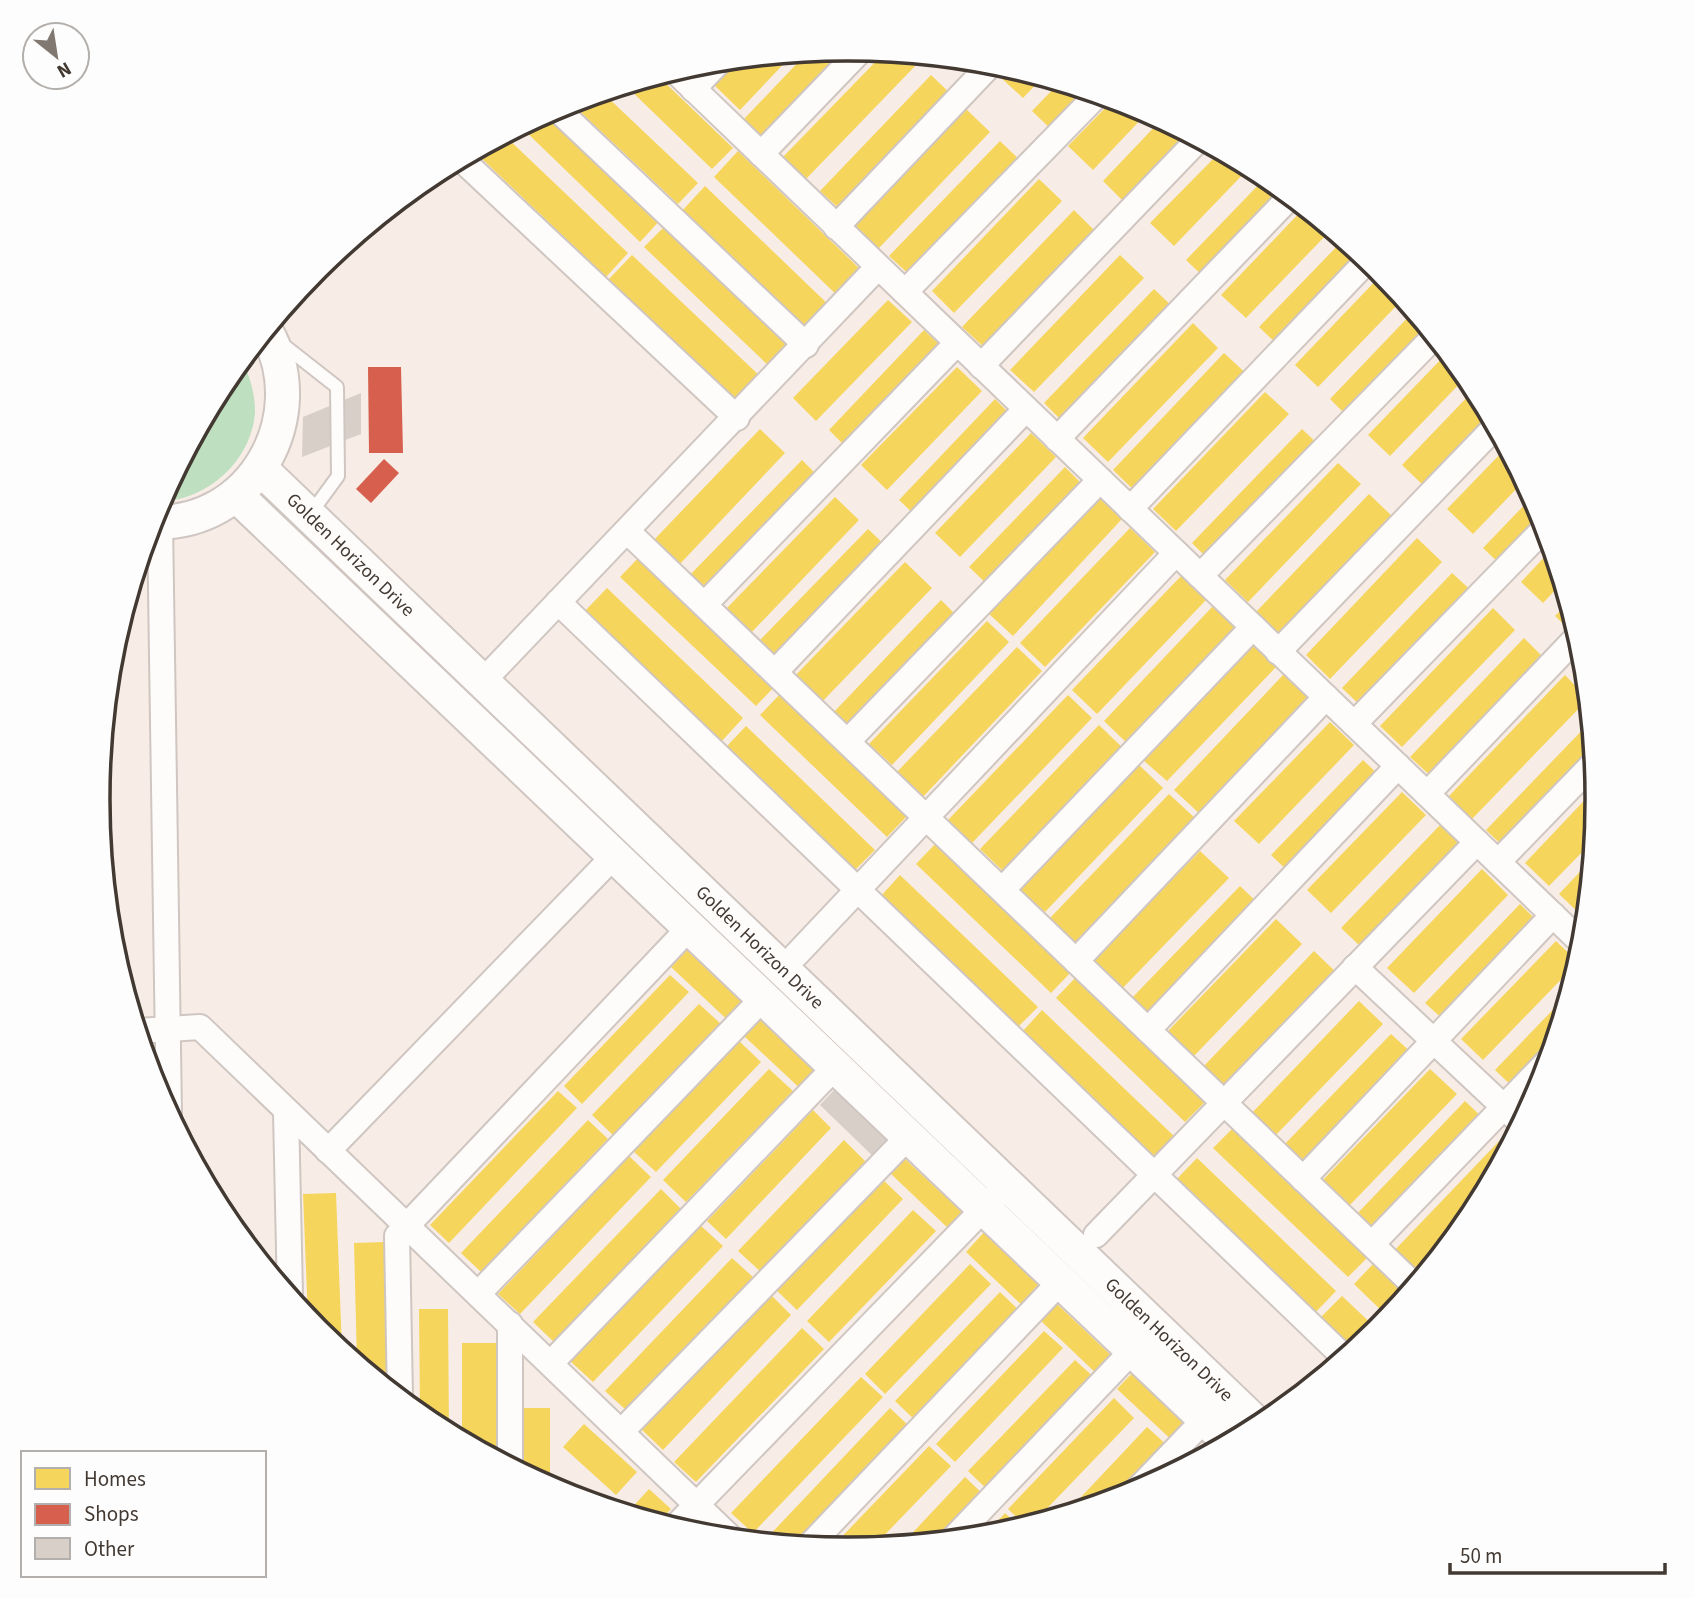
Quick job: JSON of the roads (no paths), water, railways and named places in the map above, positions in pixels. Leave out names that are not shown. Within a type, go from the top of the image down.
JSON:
[{"type":"street","points":[[761,154],[851,61]]},
{"type":"street","points":[[836,227],[982,74]]},
{"type":"street","points":[[693,89],[707,75]]},
{"type":"street","points":[[684,80],[1553,915],[1573,930]]},
{"type":"street","points":[[905,292],[1090,102]]},
{"type":"street","points":[[565,117],[806,345]]},
{"type":"street","points":[[981,366],[1192,147]]},
{"type":"street","points":[[469,166],[737,418]]},
{"type":"street","points":[[1057,439],[1283,204]]},
{"type":"street","points":[[482,682],[737,418],[878,267]]},
{"type":"street","points":[[1130,509],[1360,269]]},
{"type":"street","points":[[165,521],[200,515],[236,495],[261,469],[273,448],[284,402],[283,378],[270,341]]},
{"type":"street","points":[[705,604],[957,343]]},
{"type":"street","points":[[1200,576],[1428,344]]},
{"type":"street","points":[[775,672],[1026,409]]},
{"type":"street","points":[[1278,652],[1488,434]]},
{"type":"street","name":"Golden Horizon Drive","points":[[261,469],[482,682],[995,1196],[1249,1417]]},
{"type":"street","points":[[848,741],[1100,480]]},
{"type":"street","name":"Golden Horizon Drive","points":[[236,495],[910,1135],[995,1196],[1061,1281],[1222,1434]]},
{"type":"street","points":[[627,531],[1407,1279]]},
{"type":"street","points":[[1354,724],[1536,537]]},
{"type":"street","points":[[156,542],[169,1087]]},
{"type":"street","points":[[796,955],[1176,553]]},
{"type":"street","points":[[558,602],[1337,1351]]},
{"type":"street","points":[[1003,890],[1253,627]]},
{"type":"street","points":[[1427,794],[1569,646]]},
{"type":"street","points":[[1076,961],[1326,697]]},
{"type":"street","points":[[1147,1030],[1398,766]]},
{"type":"street","points":[[1498,862],[1584,773]]},
{"type":"street","points":[[1096,1235],[1477,842]]},
{"type":"street","points":[[328,1151],[615,855]]},
{"type":"street","points":[[1303,1179],[1553,915]]},
{"type":"street","points":[[400,1385],[397,1236],[690,927]]},
{"type":"street","points":[[1355,967],[1512,1115],[1372,1244]]},
{"type":"street","points":[[478,1294],[764,997]]},
{"type":"street","points":[[147,1030],[200,1027],[718,1525]]},
{"type":"street","points":[[551,1363],[836,1066]]},
{"type":"street","points":[[286,1112],[290,1281]]},
{"type":"street","points":[[622,1431],[910,1135]]},
{"type":"street","points":[[684,1518],[995,1196]]},
{"type":"street","points":[[819,1536],[1061,1281]]},
{"type":"street","points":[[510,1324],[510,1455]]},
{"type":"street","points":[[964,1527],[1133,1350]]},
{"type":"street","points":[[1158,1468],[1205,1419]]},
{"type":"lane","points":[[273,337],[337,387],[338,476],[308,516]]}]
